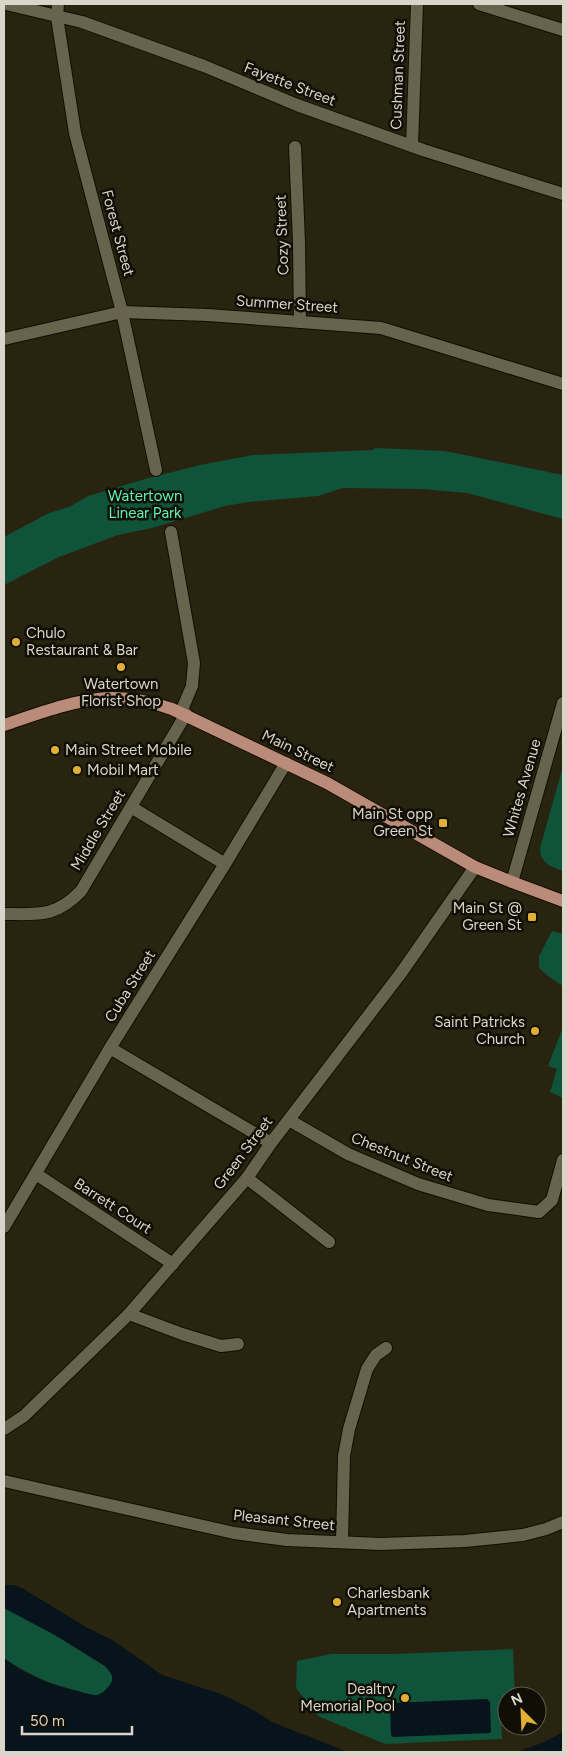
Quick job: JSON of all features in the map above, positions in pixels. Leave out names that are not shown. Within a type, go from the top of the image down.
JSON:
[{"type":"main road","name":"Main Street","points":[[4,725],[70,705],[109,698],[152,702],[184,713],[342,791],[474,867],[563,900]]},
{"type":"street","name":"Fayette Street","points":[[6,4],[58,10],[82,22],[204,66],[297,105],[412,146],[563,194]]},
{"type":"street","name":"Cushman Street","points":[[412,146],[417,4]]},
{"type":"street","points":[[479,4],[563,30]]},
{"type":"street","name":"Forest Street","points":[[58,10],[75,133],[122,312],[156,470]]},
{"type":"street","name":"Cozy Street","points":[[295,147],[300,322]]},
{"type":"street","name":"Summer Street","points":[[4,339],[122,312],[208,315],[381,328],[563,384]]},
{"type":"street","points":[[171,532],[194,663],[192,686],[184,713]]},
{"type":"street","name":"Whites Avenue","points":[[512,882],[563,703]]},
{"type":"street","name":"Middle Street","points":[[4,914],[38,914],[56,910],[69,903],[81,891],[184,713]]},
{"type":"street","name":"Cuba Street","points":[[4,1227],[110,1048],[226,864],[286,763]]},
{"type":"street","points":[[131,807],[226,864]]},
{"type":"street","name":"Green Street","points":[[4,1429],[24,1416],[129,1314],[247,1178],[270,1143],[401,973],[474,867]]},
{"type":"street","points":[[110,1048],[270,1143]]},
{"type":"street","name":"Chestnut Street","points":[[289,1120],[348,1154],[418,1184],[488,1205],[539,1212],[552,1200],[563,1160]]},
{"type":"street","name":"Barrett Court","points":[[36,1174],[173,1264]]},
{"type":"street","points":[[247,1178],[329,1242]]},
{"type":"street","points":[[129,1314],[220,1346],[238,1344]]},
{"type":"street","points":[[342,1542],[344,1462],[349,1429],[367,1369],[376,1355],[386,1348]]},
{"type":"street","name":"Pleasant Street","points":[[4,1481],[247,1535],[287,1540],[421,1543],[486,1540],[531,1534],[563,1522]]},
{"type":"green space","name":"Watertown Linear Park","points":[[376,448],[445,451],[563,475],[563,519],[467,493],[422,489],[343,488],[318,496],[248,502],[225,506],[152,528],[118,535],[59,557],[4,585],[4,537],[49,513],[69,507],[88,496],[200,465],[253,455],[372,450]]},
{"type":"green space","points":[[563,766],[563,871],[544,861],[540,848]]},
{"type":"green space","points":[[552,931],[563,934],[563,986],[539,968],[539,956]]},
{"type":"green space","points":[[563,1027],[563,1098],[550,1092],[557,1069],[548,1066]]},
{"type":"green space","points":[[4,1608],[55,1635],[105,1666],[111,1673],[112,1678],[109,1686],[99,1694],[85,1693],[42,1679],[8,1661],[4,1658]]},
{"type":"green space","name":"Dealtry Memorial Pool","points":[[513,1649],[515,1686],[497,1686],[497,1736],[502,1736],[502,1739],[385,1744],[318,1716],[296,1688],[297,1661],[331,1654],[396,1654]]},
{"type":"shaded area","points":[[4,1585],[22,1588],[86,1627],[114,1641],[162,1675],[224,1695],[272,1722],[348,1752],[4,1752],[4,1658],[39,1679],[90,1694],[97,1695],[102,1693],[111,1683],[112,1678],[111,1673],[105,1666],[55,1635],[4,1608]]},
{"type":"shaded area","points":[[487,1699],[490,1702],[490,1733],[393,1737],[391,1735],[391,1703]]},
{"type":"shaded area","points":[[563,1732],[563,1752],[516,1752],[542,1743]]},
{"type":"place","name":"Chulo Restaurant & Bar","points":[[16,642]]},
{"type":"place","name":"Watertown Florist Shop","points":[[121,667]]},
{"type":"place","name":"Main Street Mobile","points":[[55,750]]},
{"type":"place","name":"Mobil Mart","points":[[77,770]]},
{"type":"place","name":"Main St opp Green St","points":[[443,823]]},
{"type":"place","name":"Main St @ Green St","points":[[532,917]]},
{"type":"place","name":"Saint Patricks Church","points":[[535,1031]]},
{"type":"place","name":"Charlesbank Apartments","points":[[337,1602]]},
{"type":"place","name":"Dealtry Memorial Pool","points":[[405,1698]]}]
